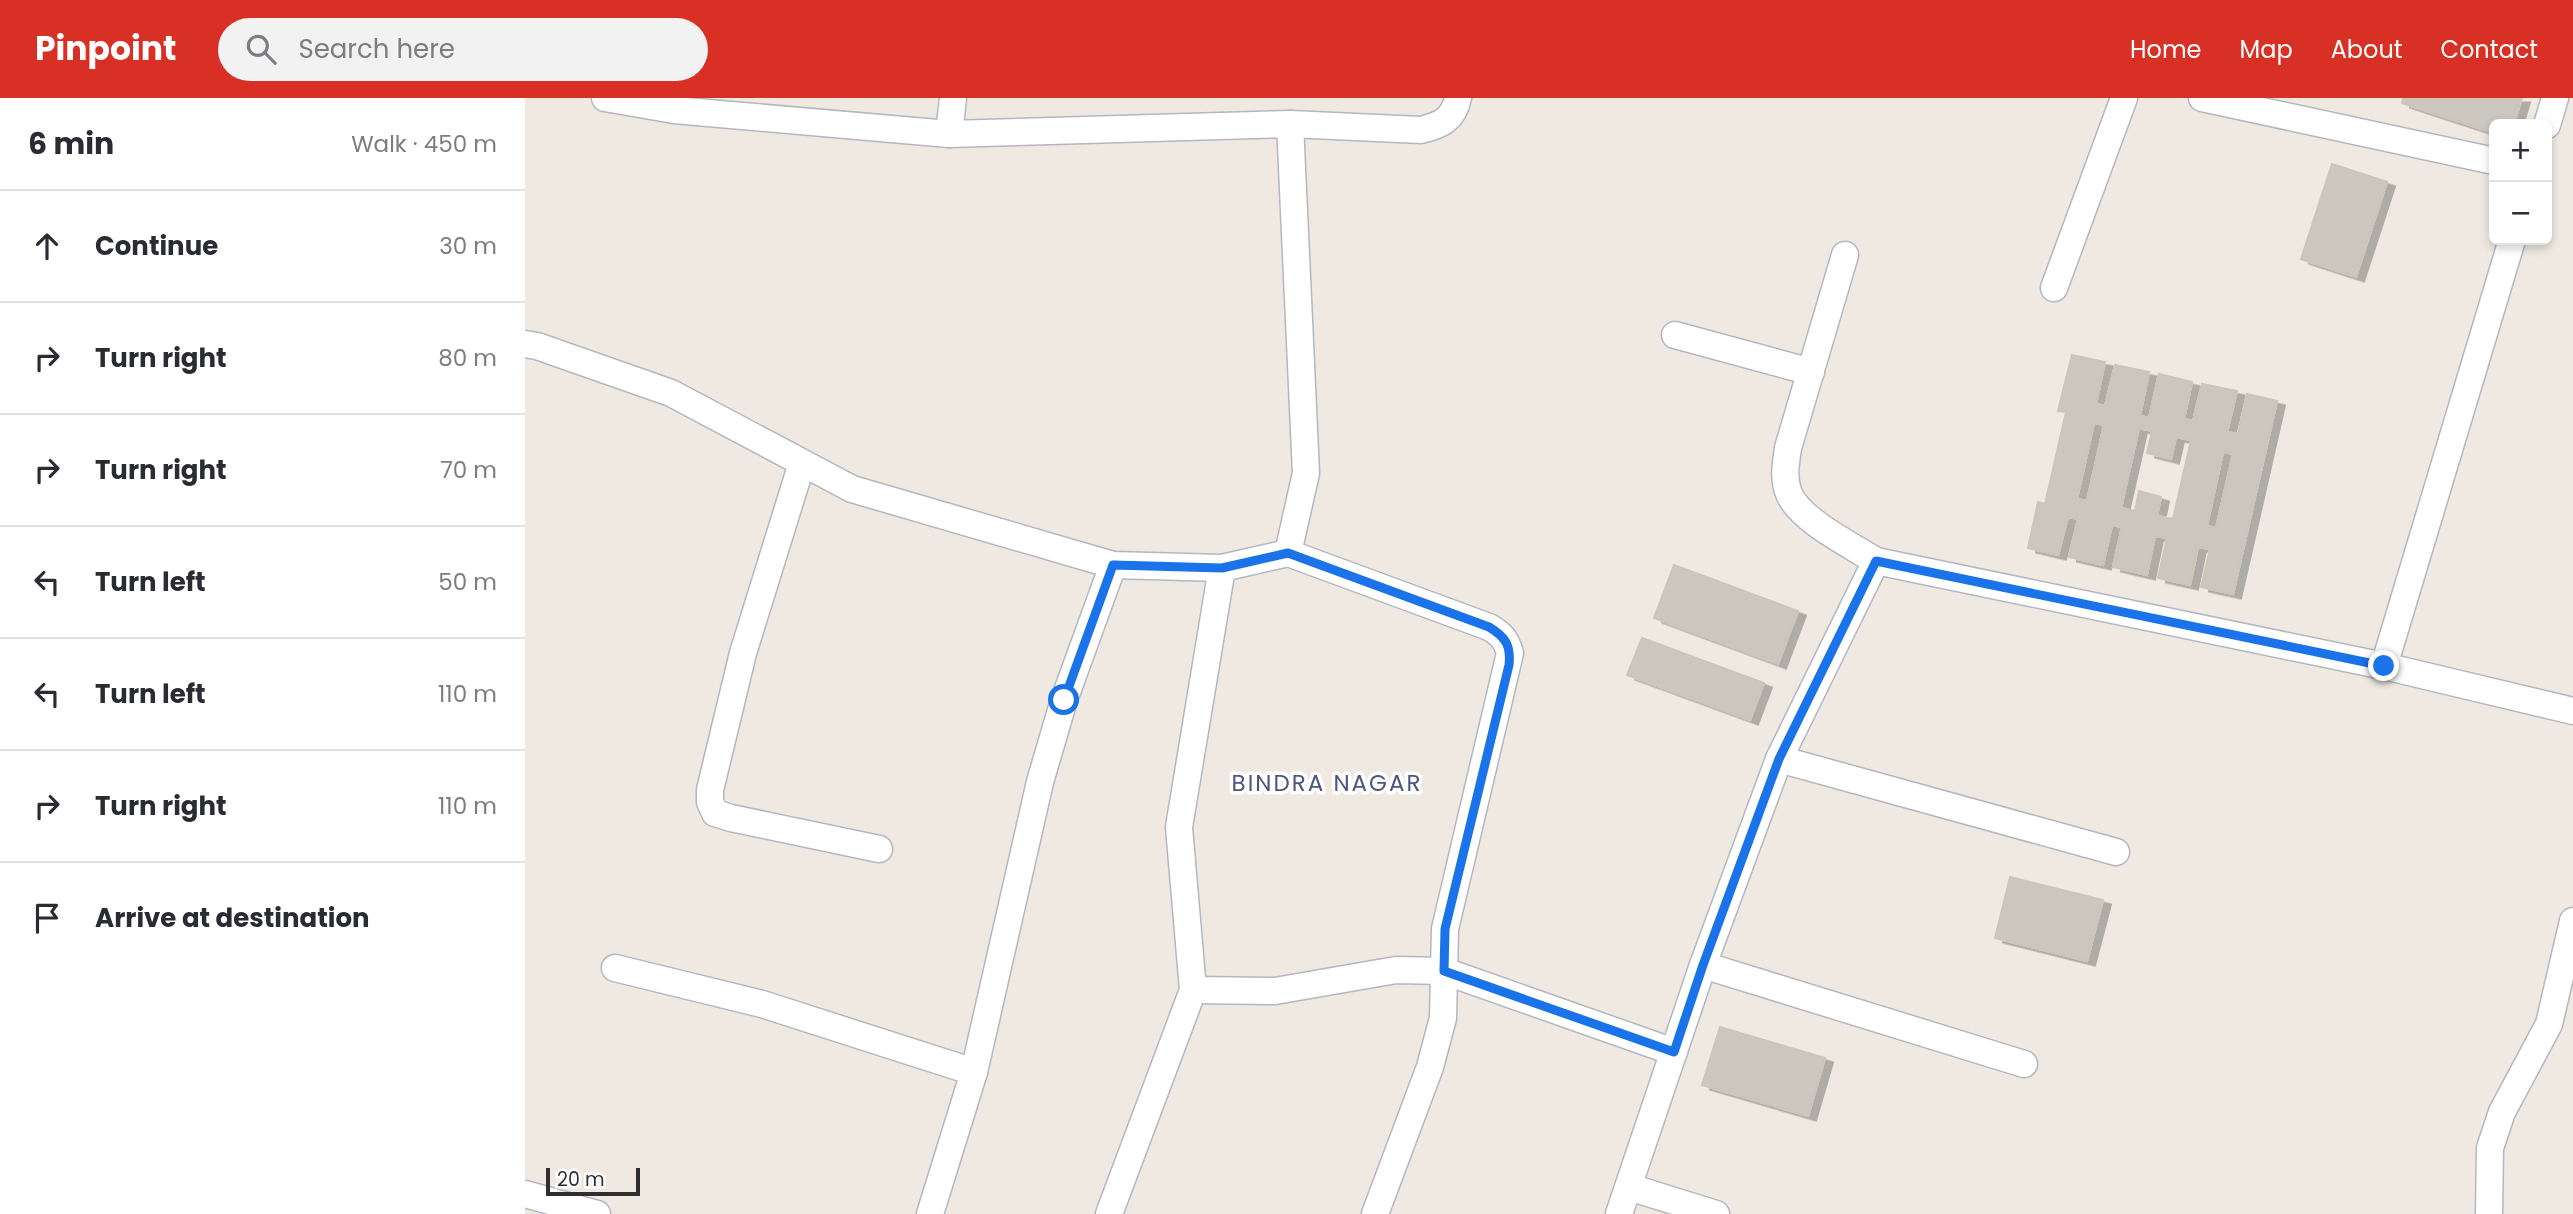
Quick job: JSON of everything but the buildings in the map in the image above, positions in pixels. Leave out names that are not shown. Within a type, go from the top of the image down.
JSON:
[{"type":"street","points":[[605,98],[674,110],[949,134],[1290,124],[1421,130],[1438,126],[1449,119],[1458,98]]},
{"type":"street","points":[[949,134],[953,98]]},
{"type":"street","points":[[2054,288],[2124,98]]},
{"type":"street","points":[[2202,98],[2286,106],[2489,160]]},
{"type":"street","points":[[2549,119],[2555,98]]},
{"type":"street","points":[[1288,553],[1305,472],[1290,124]]},
{"type":"street","points":[[2384,666],[2510,245]]},
{"type":"street","points":[[1845,256],[1784,472],[1789,494],[1804,514],[1876,561],[2384,666],[2573,711]]},
{"type":"street","points":[[1675,335],[1811,372]]},
{"type":"street","points":[[525,344],[671,394],[852,489],[1113,565],[1222,568],[1288,553],[1489,627],[1507,641],[1509,665],[1445,929],[1443,1018],[1430,1067],[1375,1214]]},
{"type":"street","points":[[802,463],[743,653],[709,790],[709,802],[715,813],[731,818],[879,849]]},
{"type":"street","points":[[1619,1214],[1703,965],[1779,759],[1876,561]]},
{"type":"street","points":[[930,1214],[974,1072],[1039,782],[1064,700],[1113,565]]},
{"type":"street","points":[[1109,1214],[1193,990],[1179,827],[1222,568]]},
{"type":"street","points":[[1779,759],[2116,852]]},
{"type":"street","points":[[2489,1214],[2490,1148],[2502,1112],[2549,1024],[2573,921]]},
{"type":"street","points":[[1703,965],[2024,1064]]},
{"type":"street","points":[[615,968],[762,1004],[974,1072]]},
{"type":"street","points":[[1193,990],[1275,991],[1396,970],[1444,971],[1674,1052]]},
{"type":"street","points":[[1629,1187],[1716,1214]]},
{"type":"street","points":[[525,1194],[582,1212]]},
{"type":"district","name":"BINDRA NAGAR","points":[[1327,783]]},
{"type":"route","points":[[1064,700],[1113,565],[1222,568],[1288,553],[1489,627],[1507,641],[1509,665],[1445,929],[1444,971],[1674,1052],[1779,759],[1876,561],[2384,666]]}]
